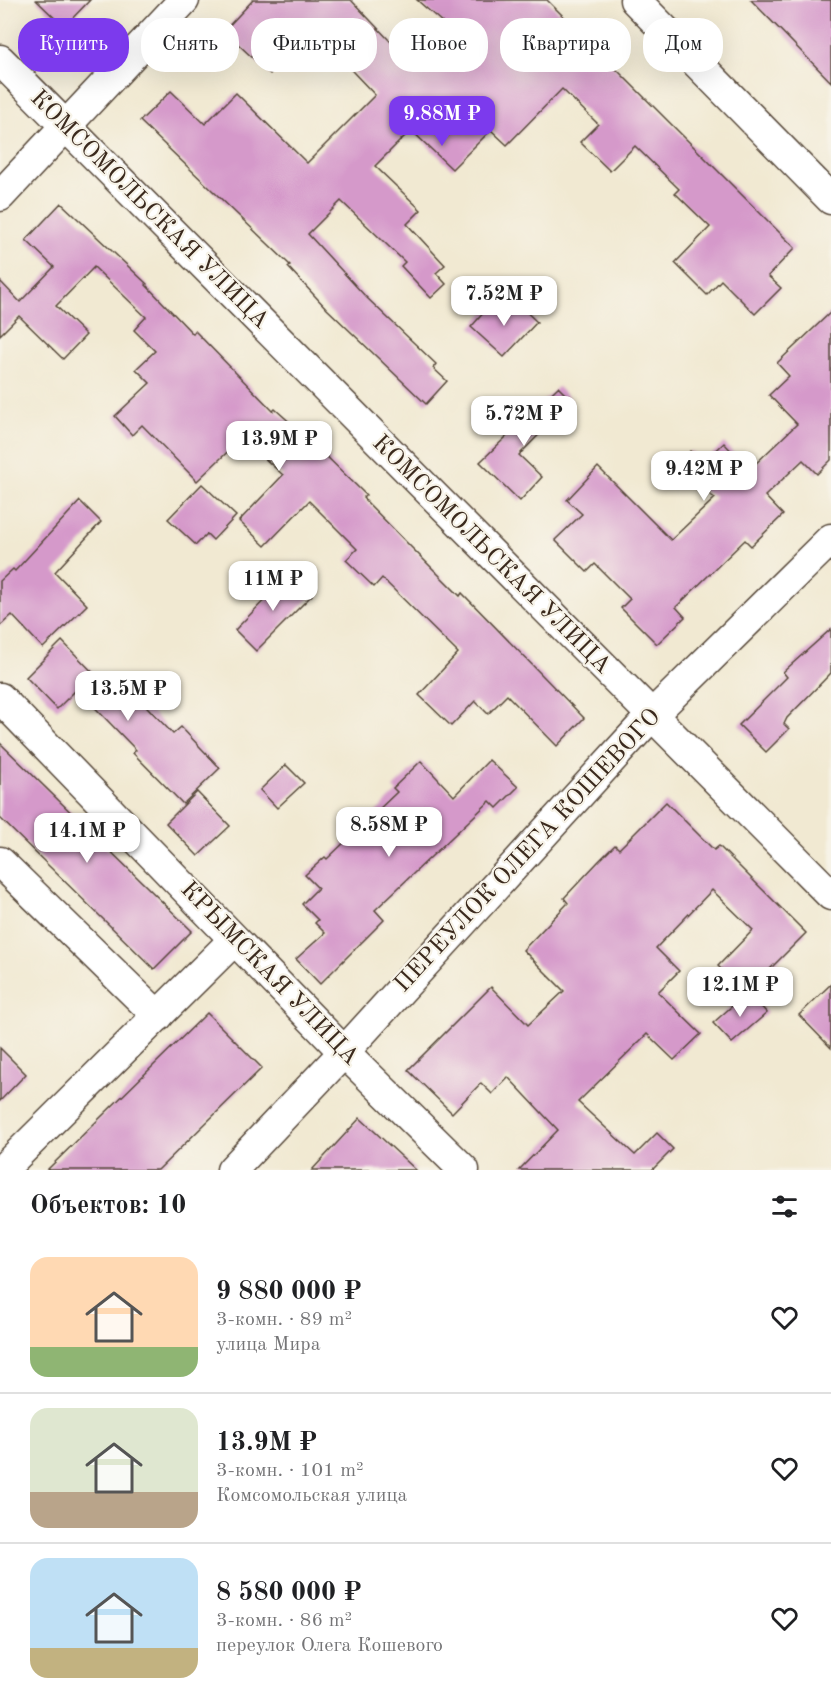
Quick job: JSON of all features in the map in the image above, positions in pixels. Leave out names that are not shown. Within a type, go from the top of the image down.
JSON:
[{"type":"street","points":[[0,196],[184,0]]},
{"type":"street","points":[[635,0],[831,199]]},
{"type":"street","name":"КОМСОМОЛЬСКАЯ УЛИЦА","points":[[0,60],[831,895]]},
{"type":"street","name":"ПЕРЕУЛОК ОЛЕГА КОШЕВОГО","points":[[232,1170],[344,1052],[651,716],[831,538]]},
{"type":"street","name":"КРЫМСКАЯ УЛИЦА","points":[[0,698],[344,1052],[464,1170]]},
{"type":"street","points":[[0,862],[158,1016]]},
{"type":"street","points":[[2,1170],[234,940]]},
{"type":"building","points":[[36,0],[90,0],[73,18],[55,18]]},
{"type":"building","points":[[253,0],[351,0],[368,18],[251,18],[251,56],[239,45],[239,18],[236,18]]},
{"type":"building","points":[[417,0],[547,0],[565,18],[500,18],[500,72],[619,72],[795,248],[768,276],[781,288],[755,314],[721,280],[707,295],[675,263],[710,227],[675,193],[679,189],[635,146],[610,171],[580,142],[598,124],[562,89],[507,145],[491,130],[452,169],[411,130],[375,166],[421,210],[407,224],[445,265],[436,273],[446,284],[431,298],[401,266],[405,262],[341,201],[308,234],[366,297],[436,364],[433,368],[447,381],[426,404],[327,309],[288,267],[290,265],[140,121],[171,91],[205,124],[236,93],[307,163],[375,95],[353,72],[377,72],[377,27],[389,40],[389,72],[488,72],[488,18],[437,18]]},
{"type":"building","points":[[751,0],[831,0],[831,82]]},
{"type":"building","points":[[61,203],[147,284],[193,334],[195,331],[273,411],[275,409],[314,444],[366,495],[363,498],[460,596],[462,593],[584,718],[557,746],[507,695],[488,714],[475,701],[451,726],[419,695],[458,653],[382,578],[374,587],[346,560],[357,549],[309,501],[265,546],[239,521],[283,475],[242,438],[197,481],[142,425],[132,435],[115,416],[150,383],[136,369],[155,351],[134,330],[146,317],[94,267],[56,306],[86,335],[63,359],[19,316],[0,335],[0,281],[20,302],[54,267],[26,240]]},
{"type":"building","points":[[493,302],[507,315],[517,303],[537,322],[504,357],[471,327]]},
{"type":"building","points":[[831,312],[831,460],[817,474],[803,460],[765,496],[783,515],[751,546],[745,540],[676,607],[685,617],[657,644],[621,608],[630,599],[595,564],[587,572],[555,540],[582,514],[567,500],[598,467],[671,540],[715,498],[676,472],[690,451],[705,461],[724,443],[749,470],[797,424],[769,395],[789,376],[777,363]]},
{"type":"building","points":[[558,387],[572,401],[519,455],[542,477],[520,501],[480,462]]},
{"type":"building","points":[[202,484],[236,516],[213,540],[207,534],[196,545],[168,519]]},
{"type":"building","points":[[80,501],[101,522],[55,572],[87,605],[43,648],[12,615],[0,626],[0,581],[13,569],[15,571]]},
{"type":"building","points":[[290,574],[312,595],[256,651],[235,630]]},
{"type":"building","points":[[831,629],[831,673],[787,718],[784,724],[789,729],[766,752],[739,725],[787,677],[783,672]]},
{"type":"building","points":[[62,641],[114,694],[125,684],[173,734],[181,727],[220,768],[183,804],[133,753],[136,750],[77,689],[57,709],[26,677]]},
{"type":"building","points":[[0,743],[192,931],[154,969],[0,818]]},
{"type":"building","points":[[489,760],[518,787],[497,808],[490,801],[375,910],[384,920],[320,984],[296,959],[325,933],[315,923],[318,920],[302,904],[318,888],[305,875],[325,857],[327,859],[397,792],[393,788],[421,761],[454,796]]},
{"type":"building","points":[[286,765],[304,783],[277,808],[260,790]]},
{"type":"building","points":[[197,792],[230,826],[198,856],[166,823]]},
{"type":"building","points":[[666,802],[714,850],[719,846],[806,933],[746,993],[718,966],[753,930],[712,890],[656,948],[679,971],[658,992],[701,1034],[674,1060],[647,1034],[578,1102],[635,1155],[657,1133],[673,1149],[652,1170],[519,1170],[558,1130],[508,1077],[492,1094],[481,1083],[452,1113],[408,1070],[491,987],[528,1025],[564,991],[523,950],[568,903],[564,898],[598,862],[615,845],[619,849]]},
{"type":"building","points":[[831,984],[831,1048],[799,1015]]},
{"type":"building","points":[[748,992],[767,1013],[732,1043],[713,1023]]},
{"type":"building","points":[[207,1013],[262,1068],[158,1170],[47,1170]]},
{"type":"building","points":[[0,1048],[26,1074],[0,1101]]},
{"type":"building","points":[[360,1118],[416,1170],[312,1170]]}]
